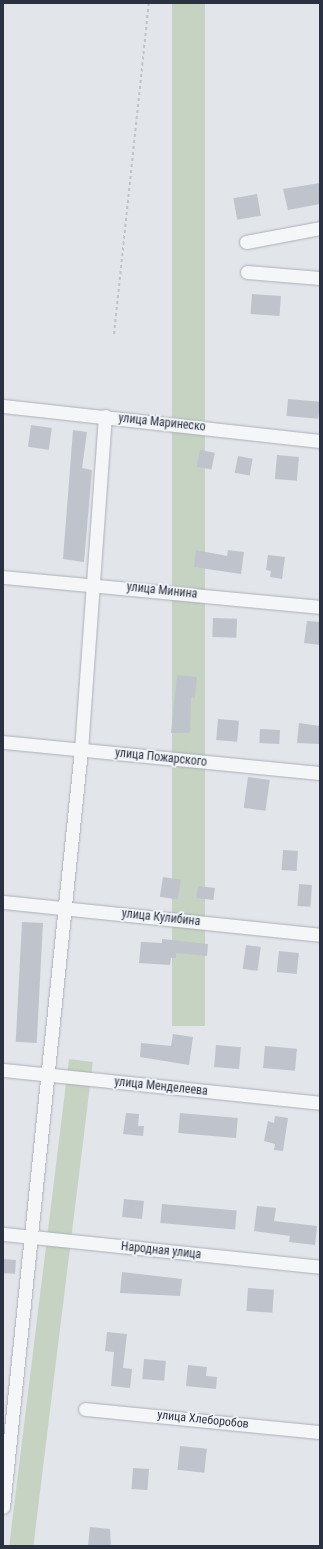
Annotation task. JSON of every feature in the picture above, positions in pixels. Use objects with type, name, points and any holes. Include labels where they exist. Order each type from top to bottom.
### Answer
[{"type":"street","points":[[246,242],[320,228]]},
{"type":"street","points":[[247,272],[320,278]]},
{"type":"street","name":"улица Маринеско","points":[[3,406],[105,416],[320,441]]},
{"type":"street","points":[[3,1507],[9,1402],[32,1238],[46,1075],[81,750],[95,585],[105,416]]},
{"type":"street","name":"улица Минина","points":[[3,577],[320,607]]},
{"type":"street","name":"улица Пожарского","points":[[3,742],[320,773]]},
{"type":"street","name":"улица Кулибина","points":[[3,902],[320,934]]},
{"type":"street","name":"улица Менделеева","points":[[3,1070],[320,1103]]},
{"type":"street","name":"Народная улица","points":[[3,1234],[320,1267]]},
{"type":"street","name":"улица Хлеборобов","points":[[85,1409],[320,1432]]},
{"type":"path","points":[[114,334],[149,3]]},
{"type":"green space","points":[[172,3],[205,3],[205,1026],[172,1026]]},
{"type":"green space","points":[[69,1059],[93,1062],[33,1546],[9,1545]]},
{"type":"building","points":[[320,183],[320,204],[288,210],[283,189]]},
{"type":"building","points":[[257,194],[261,216],[237,220],[233,198]]},
{"type":"building","points":[[252,294],[281,296],[280,316],[251,314]]},
{"type":"building","points":[[288,399],[320,402],[318,419],[287,416]]},
{"type":"building","points":[[31,425],[52,428],[49,450],[28,447]]},
{"type":"building","points":[[73,430],[87,432],[82,468],[92,470],[84,562],[63,559]]},
{"type":"building","points":[[200,450],[215,453],[211,470],[197,467]]},
{"type":"building","points":[[277,455],[299,457],[297,481],[275,479]]},
{"type":"building","points":[[238,456],[253,459],[249,476],[235,473]]},
{"type":"building","points":[[196,550],[227,556],[228,550],[244,552],[241,574],[194,567]]},
{"type":"building","points":[[268,555],[285,557],[282,579],[270,577],[271,571],[266,570]]},
{"type":"building","points":[[213,618],[237,619],[236,638],[212,637]]},
{"type":"building","points":[[307,621],[320,622],[320,645],[304,643]]},
{"type":"building","points":[[177,675],[197,677],[195,698],[191,697],[190,733],[171,733]]},
{"type":"building","points":[[218,719],[239,721],[237,742],[216,740]]},
{"type":"building","points":[[299,723],[320,726],[320,744],[297,743]]},
{"type":"building","points":[[260,729],[280,730],[279,744],[259,743]]},
{"type":"building","points":[[248,777],[270,780],[265,811],[244,808]]},
{"type":"building","points":[[283,850],[298,851],[297,871],[282,870]]},
{"type":"building","points":[[163,877],[181,880],[178,900],[160,897]]},
{"type":"building","points":[[299,884],[312,885],[310,907],[297,906]]},
{"type":"building","points":[[198,886],[215,888],[213,900],[197,898]]},
{"type":"building","points":[[22,922],[43,923],[37,1043],[16,1042]]},
{"type":"building","points":[[162,939],[208,944],[207,956],[176,953],[176,958],[171,958],[170,965],[139,963],[141,942],[162,943]]},
{"type":"building","points":[[246,945],[261,947],[258,971],[243,969]]},
{"type":"building","points":[[279,951],[299,953],[297,974],[277,972]]},
{"type":"building","points":[[173,1034],[193,1037],[189,1065],[140,1057],[141,1043],[171,1046]]},
{"type":"building","points":[[216,1045],[241,1047],[239,1069],[214,1067]]},
{"type":"building","points":[[265,1046],[297,1049],[295,1071],[263,1068]]},
{"type":"building","points":[[126,1113],[139,1114],[138,1126],[144,1126],[143,1136],[123,1134]]},
{"type":"building","points":[[180,1113],[238,1118],[236,1138],[178,1133]]},
{"type":"building","points":[[275,1116],[288,1118],[283,1151],[274,1150],[275,1144],[264,1141],[268,1121],[274,1123]]},
{"type":"building","points":[[124,1199],[144,1201],[142,1219],[122,1217]]},
{"type":"building","points":[[162,1204],[237,1211],[235,1229],[160,1223]]},
{"type":"building","points":[[257,1206],[276,1208],[274,1221],[317,1226],[315,1245],[289,1242],[290,1236],[254,1231]]},
{"type":"building","points":[[3,1259],[16,1260],[15,1274],[3,1273]]},
{"type":"building","points":[[122,1272],[182,1279],[180,1296],[120,1293]]},
{"type":"building","points":[[248,1288],[274,1290],[272,1313],[246,1311]]},
{"type":"building","points":[[107,1332],[127,1334],[123,1368],[132,1369],[130,1388],[111,1386],[114,1352],[105,1351]]},
{"type":"building","points":[[144,1359],[166,1361],[164,1381],[142,1379]]},
{"type":"building","points":[[188,1365],[207,1367],[206,1376],[217,1377],[216,1389],[186,1386]]},
{"type":"building","points":[[180,1446],[207,1449],[204,1473],[177,1470]]},
{"type":"building","points":[[133,1468],[149,1469],[147,1490],[132,1489]]},
{"type":"building","points":[[90,1527],[110,1529],[111,1546],[88,1546]]}]
